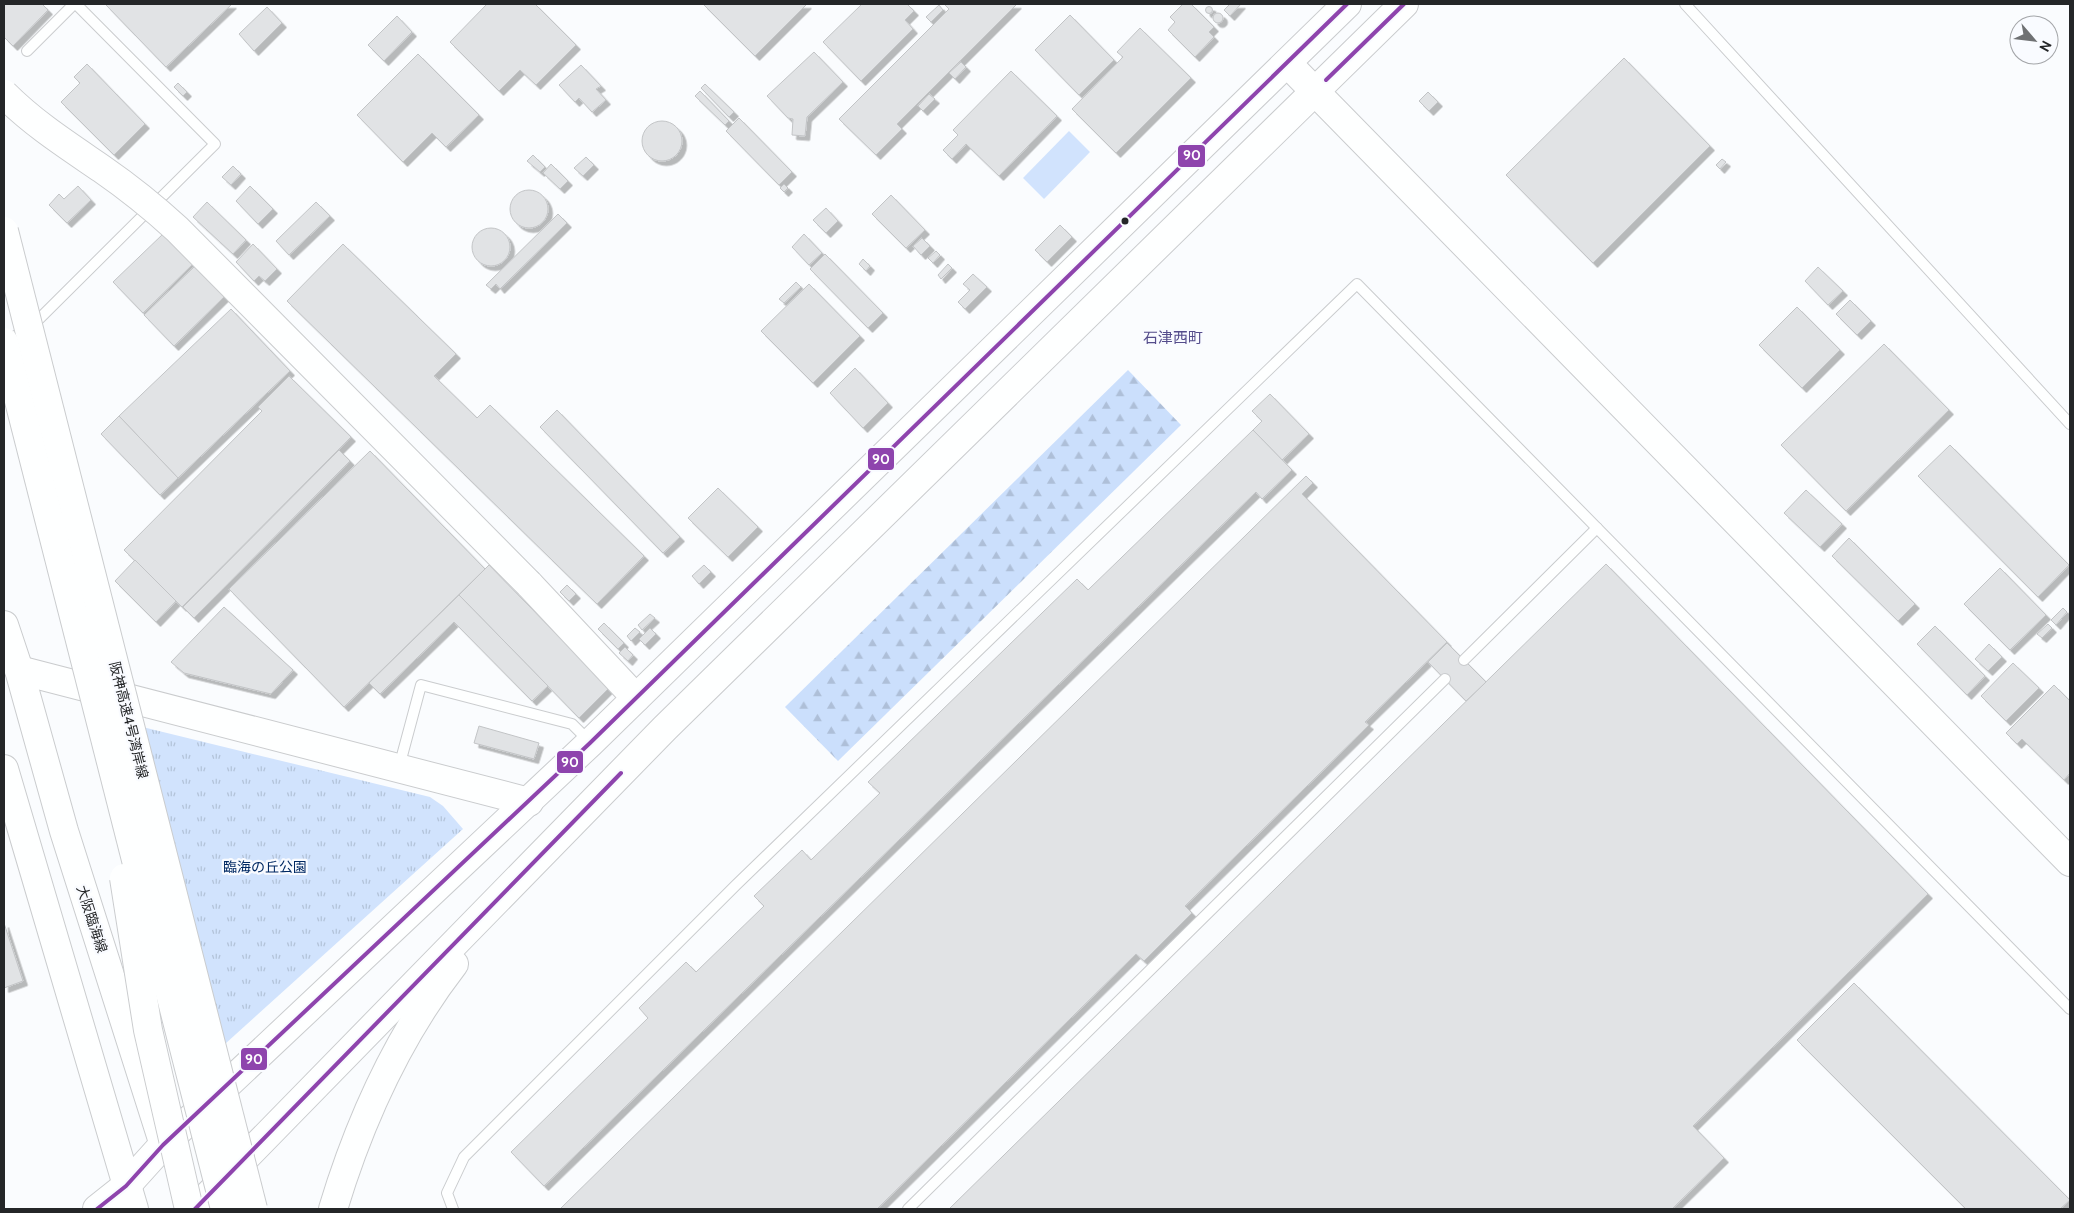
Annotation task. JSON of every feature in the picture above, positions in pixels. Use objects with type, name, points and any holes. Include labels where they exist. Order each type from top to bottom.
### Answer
[{"type":"main road","points":[[97,1209],[130,1197],[163,1145],[529,802],[1347,4]]},
{"type":"main road","points":[[194,1209],[665,728],[1404,4]]},
{"type":"main road","points":[[1287,63],[2070,862]]},
{"type":"main road","points":[[4,94],[46,132],[126,186],[177,229],[528,584],[665,728]]},
{"type":"main road","name":"阪神高速4号湾岸線","points":[[4,231],[253,1209]]},
{"type":"main road","name":"阪神高速4号湾岸線","points":[[4,343],[225,1209]]},
{"type":"main road","points":[[31,450],[39,496],[102,753],[148,1030],[189,1209]]},
{"type":"main road","name":"大阪臨海線","points":[[4,625],[64,831],[163,1145],[194,1209]]},
{"type":"main road","points":[[18,670],[529,802]]},
{"type":"main road","points":[[4,769],[130,1197]]},
{"type":"main road","points":[[333,1209],[357,1139],[388,1073],[417,1019],[439,984],[542,853]]},
{"type":"lane","points":[[4,343],[34,323],[216,144],[75,4],[27,51]]},
{"type":"lane","points":[[1685,4],[2070,424]]},
{"type":"lane","points":[[453,1209],[448,1193],[464,1157],[736,885],[1357,284],[2070,1009]]},
{"type":"lane","points":[[1464,660],[1597,528]]},
{"type":"lane","points":[[908,1209],[1445,679]]},
{"type":"lane","points":[[398,768],[421,685],[572,724],[590,743]]},
{"type":"green space","points":[[1069,131],[1090,152],[1044,199],[1023,178]]},
{"type":"green space","points":[[1128,370],[1181,425],[838,761],[785,707]]},
{"type":"green space","name":"臨海の丘公園","points":[[122,722],[430,797],[443,806],[463,829],[225,1044]]},
{"type":"building","points":[[4,4],[42,4],[48,10],[13,46],[4,37]]},
{"type":"building","points":[[232,4],[166,67],[106,5]]},
{"type":"building","points":[[487,4],[535,4],[576,45],[536,85],[520,70],[499,91],[450,42]]},
{"type":"building","points":[[703,4],[807,4],[755,56]]},
{"type":"building","points":[[862,4],[907,4],[914,11],[905,20],[913,29],[861,81],[823,42]]},
{"type":"building","points":[[944,4],[1017,4],[897,124],[902,129],[876,155],[839,119],[949,9]]},
{"type":"building","points":[[1183,4],[1191,4],[1214,27],[1209,32],[1214,37],[1195,57],[1168,30],[1175,22],[1170,17]]},
{"type":"building","points":[[1230,4],[1241,4],[1230,16],[1224,10]]},
{"type":"building","points":[[939,5],[943,10],[931,22],[926,17]]},
{"type":"building","points":[[1209,6],[1213,10],[1209,14],[1205,10]]},
{"type":"building","points":[[267,7],[282,23],[254,51],[239,34]]},
{"type":"building","points":[[1218,13],[1223,18],[1218,23],[1213,18]]},
{"type":"building","points":[[1070,15],[1114,60],[1079,95],[1035,50]]},
{"type":"building","points":[[397,16],[412,32],[384,61],[368,45]]},
{"type":"building","points":[[1140,28],[1191,78],[1116,153],[1072,109],[1123,57],[1117,52]]},
{"type":"building","points":[[814,52],[843,82],[807,117],[805,136],[792,135],[793,119],[788,118],[767,96]]},
{"type":"building","points":[[418,54],[479,115],[446,147],[432,133],[403,162],[357,115]]},
{"type":"building","points":[[1624,58],[1710,146],[1593,263],[1506,175]]},
{"type":"building","points":[[961,62],[966,67],[955,79],[949,73]]},
{"type":"building","points":[[87,64],[145,124],[114,155],[61,102],[80,83],[74,77]]},
{"type":"building","points":[[581,65],[601,86],[596,89],[606,100],[592,112],[579,98],[575,102],[559,85]]},
{"type":"building","points":[[1011,71],[1057,116],[999,176],[966,144],[952,159],[943,150],[958,135],[953,130]]},
{"type":"building","points":[[178,83],[187,92],[183,96],[174,87]]},
{"type":"building","points":[[705,84],[734,112],[729,117],[701,88]]},
{"type":"building","points":[[700,91],[729,121],[725,125],[695,96]]},
{"type":"building","points":[[1428,92],[1438,102],[1429,111],[1419,101]]},
{"type":"building","points":[[929,94],[935,99],[923,111],[918,106]]},
{"type":"building","points":[[739,118],[792,172],[779,185],[726,131]]},
{"type":"building","points":[[662,121],[676,127],[682,141],[676,155],[662,161],[648,155],[642,141],[648,127]]},
{"type":"building","points":[[533,155],[545,167],[540,172],[527,161]]},
{"type":"building","points":[[586,157],[594,165],[583,176],[574,168]]},
{"type":"building","points":[[1722,159],[1726,162],[1720,169],[1716,165]]},
{"type":"building","points":[[551,164],[568,181],[560,189],[543,173]]},
{"type":"building","points":[[233,166],[241,174],[231,185],[222,177]]},
{"type":"building","points":[[784,184],[788,188],[784,192],[780,188]]},
{"type":"building","points":[[78,186],[91,200],[67,223],[49,205],[59,194],[64,199]]},
{"type":"building","points":[[250,186],[273,209],[258,224],[236,201]]},
{"type":"building","points":[[529,190],[542,196],[548,209],[542,222],[529,228],[516,222],[510,209],[516,196]]},
{"type":"building","points":[[891,195],[925,230],[906,248],[872,214]]},
{"type":"building","points":[[207,202],[246,240],[233,254],[193,217]]},
{"type":"building","points":[[316,202],[330,216],[289,255],[276,241]]},
{"type":"building","points":[[826,208],[838,221],[826,233],[813,220]]},
{"type":"building","points":[[558,214],[567,223],[500,289],[496,284],[491,289],[486,285]]},
{"type":"building","points":[[1060,225],[1072,237],[1047,262],[1035,250]]},
{"type":"building","points":[[491,228],[505,233],[510,247],[505,261],[491,266],[477,261],[472,247],[477,233]]},
{"type":"building","points":[[164,233],[194,263],[143,313],[113,282]]},
{"type":"building","points":[[804,234],[822,253],[809,265],[792,247]]},
{"type":"building","points":[[922,238],[930,246],[921,255],[913,246]]},
{"type":"building","points":[[253,244],[277,269],[265,281],[259,276],[254,281],[236,262]]},
{"type":"building","points":[[343,244],[456,354],[434,376],[477,418],[490,405],[644,556],[597,604],[287,301]]},
{"type":"building","points":[[936,251],[940,255],[933,263],[928,258]]},
{"type":"building","points":[[825,254],[883,313],[868,328],[810,269]]},
{"type":"building","points":[[863,259],[870,266],[866,271],[859,264]]},
{"type":"building","points":[[948,264],[952,268],[941,279],[938,275]]},
{"type":"building","points":[[195,266],[225,296],[174,346],[144,315]]},
{"type":"building","points":[[1818,267],[1843,291],[1828,305],[1805,281]]},
{"type":"building","points":[[973,274],[987,287],[965,309],[958,302],[970,290],[963,284]]},
{"type":"building","points":[[796,282],[801,287],[784,303],[779,299]]},
{"type":"building","points":[[809,284],[860,336],[813,383],[761,331]]},
{"type":"building","points":[[1850,300],[1871,321],[1857,335],[1836,314]]},
{"type":"building","points":[[1797,307],[1840,350],[1802,388],[1759,345]]},
{"type":"building","points":[[231,309],[290,371],[178,478],[119,416]]},
{"type":"building","points":[[1884,344],[1949,410],[1846,511],[1781,445]]},
{"type":"building","points":[[855,368],[888,403],[863,428],[830,393]]},
{"type":"building","points":[[289,376],[351,437],[182,607],[124,550],[262,411],[258,407]]},
{"type":"building","points":[[1270,394],[1309,434],[1282,460],[1253,430],[1262,421],[1252,411]]},
{"type":"building","points":[[557,410],[680,537],[663,553],[540,427]]},
{"type":"building","points":[[119,416],[178,478],[160,495],[101,434]]},
{"type":"building","points":[[1253,430],[1292,470],[1262,499],[1256,492],[544,1186],[511,1152],[648,1018],[639,1008],[686,962],[696,972],[764,906],[754,896],[802,850],[811,860],[880,793],[868,782],[1077,579],[1088,590]]},
{"type":"building","points":[[1950,445],[2069,565],[2038,597],[1918,476]]},
{"type":"building","points":[[339,450],[350,461],[194,618],[183,607]]},
{"type":"building","points":[[370,451],[485,569],[344,707],[229,589]]},
{"type":"building","points":[[1306,476],[1313,483],[1302,494],[1447,642],[1365,722],[1369,725],[1185,906],[1192,913],[1144,961],[1136,954],[877,1209],[560,1209]]},
{"type":"building","points":[[718,488],[758,527],[728,557],[688,518]]},
{"type":"building","points":[[1806,490],[1842,524],[1820,547],[1784,513]]},
{"type":"building","points":[[1849,538],[1915,604],[1898,621],[1832,556]]},
{"type":"building","points":[[135,560],[176,601],[156,622],[115,581]]},
{"type":"building","points":[[1606,564],[1928,894],[1693,1126],[1724,1158],[1672,1209],[949,1209]]},
{"type":"building","points":[[489,565],[609,688],[579,718],[459,595]]},
{"type":"building","points":[[704,565],[711,572],[699,584],[692,576]]},
{"type":"building","points":[[2000,568],[2046,615],[2010,650],[1964,604]]},
{"type":"building","points":[[567,585],[576,594],[569,601],[560,592]]},
{"type":"building","points":[[459,595],[548,686],[532,701],[454,622],[380,694],[369,683]]},
{"type":"building","points":[[224,607],[293,670],[271,694],[184,673],[171,662]]},
{"type":"building","points":[[2063,608],[2067,612],[2056,625],[2051,620]]},
{"type":"building","points":[[650,614],[655,618],[642,630],[638,625]]},
{"type":"building","points":[[604,623],[624,643],[618,649],[598,629]]},
{"type":"building","points":[[2048,624],[2052,628],[2042,638],[2037,634]]},
{"type":"building","points":[[1935,626],[1985,676],[1967,695],[1917,644]]},
{"type":"building","points":[[635,628],[640,632],[631,641],[627,636]]},
{"type":"building","points":[[650,628],[656,634],[645,645],[639,639]]},
{"type":"building","points":[[1447,643],[1486,682],[1466,701],[1428,662]]},
{"type":"building","points":[[1989,644],[2002,657],[1988,671],[1975,659]]},
{"type":"building","points":[[625,647],[633,655],[628,661],[619,653]]},
{"type":"building","points":[[2013,663],[2039,688],[2006,721],[1981,696]]},
{"type":"building","points":[[2054,685],[2070,701],[2070,773],[2064,780],[2022,739],[2017,744],[2006,733]]},
{"type":"building","points":[[479,726],[539,743],[534,759],[474,743]]},
{"type":"building","points":[[4,923],[23,981],[4,988]]},
{"type":"building","points":[[1854,983],[2070,1200],[2060,1209],[1966,1209],[1797,1040]]},
{"type":"transit line","name":"90","points":[[97,1209],[126,1186],[163,1145],[590,743],[1347,4]]},
{"type":"transit line","name":"90","points":[[1326,80],[1404,4]]},
{"type":"transit line","name":"90","points":[[195,1209],[621,773]]},
{"type":"district","name":"石津西町","points":[[1173,338]]}]
